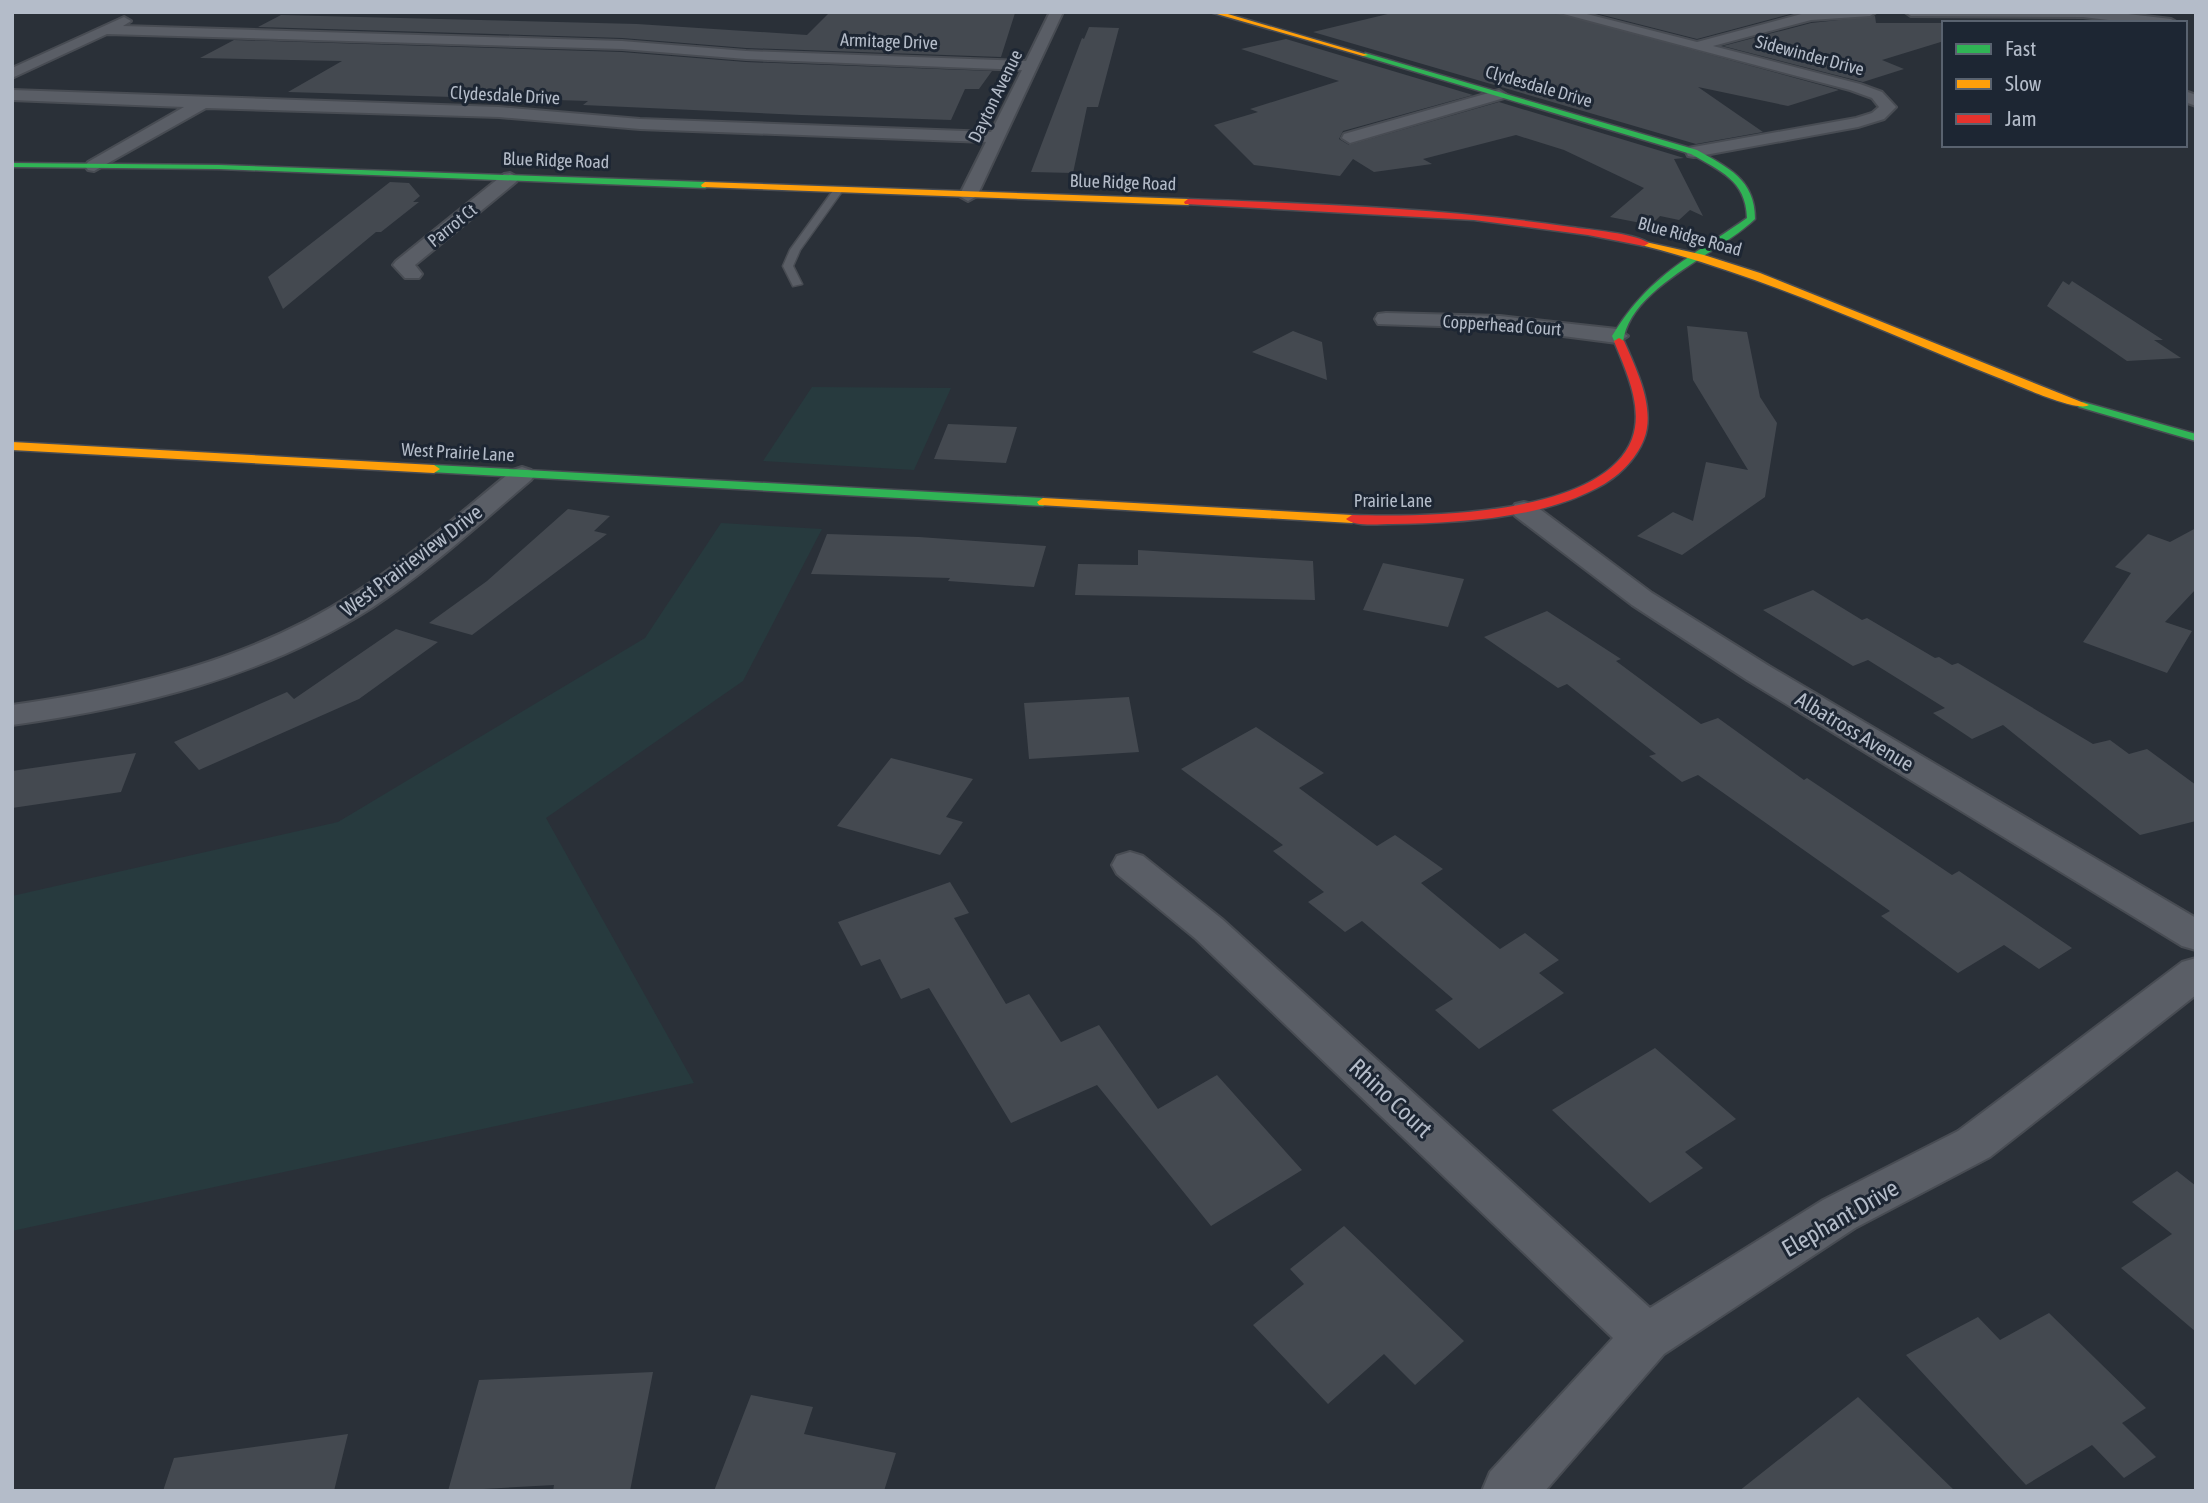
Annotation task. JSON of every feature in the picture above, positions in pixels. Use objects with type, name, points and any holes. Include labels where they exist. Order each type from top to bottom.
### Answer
[{"type":"street","name":"Dayton Avenue","points":[[968,195],[1056,12]]},
{"type":"street","name":"Clydesdale Drive","points":[[1213,12],[1694,152],[1739,179],[1753,201],[1751,219],[1728,238],[1692,257]]},
{"type":"street","name":"Sidewinder Drive","points":[[1562,12],[1855,87],[1877,95],[1888,107],[1878,116],[1858,122],[1694,152]]},
{"type":"street","points":[[1700,46],[1810,16],[1870,12]]},
{"type":"street","points":[[1911,12],[2115,16],[2156,21]]},
{"type":"street","points":[[12,74],[133,17]]},
{"type":"street","points":[[104,30],[622,45],[746,55]]},
{"type":"street","name":"Armitage Drive","points":[[746,55],[1031,66]]},
{"type":"street","name":"Clydesdale Drive","points":[[12,95],[499,113],[640,124],[996,137]]},
{"type":"street","points":[[1350,138],[1499,95]]},
{"type":"street","points":[[94,166],[203,103]]},
{"type":"street","name":"Blue Ridge Road","points":[[12,165],[219,167],[1416,211],[1522,221],[1617,237],[1749,271],[1817,297],[2003,377],[2113,415],[2196,438]]},
{"type":"street","name":"Parrot Ct","points":[[412,274],[403,265],[510,178]]},
{"type":"street","points":[[1617,336],[1625,317],[1647,287],[1692,257]]},
{"type":"street","name":"Copperhead Court","points":[[1386,319],[1500,322],[1617,336]]},
{"type":"street","name":"Prairie Lane","points":[[901,494],[1384,521],[1471,518],[1524,510],[1583,490],[1624,465],[1639,439],[1641,399],[1617,336]]},
{"type":"street","name":"West Prairie Lane","points":[[12,446],[901,494]]},
{"type":"street","name":"West Prairieview Drive","points":[[12,715],[75,707],[162,687],[257,656],[340,615],[385,585],[522,475]]},
{"type":"street","name":"Albatross Avenue","points":[[1524,510],[1642,599],[1746,666],[2196,936]]},
{"type":"street","name":"Rhino Court","points":[[1130,865],[1209,929],[1647,1337]]},
{"type":"street","name":"Elephant Drive","points":[[1509,1491],[1647,1337],[1839,1214],[1974,1144],[2196,973]]},
{"type":"lane","points":[[797,284],[788,266],[795,250],[838,190]]},
{"type":"green space","points":[[812,387],[951,388],[914,470],[763,461]]},
{"type":"green space","points":[[721,523],[822,529],[743,681],[546,818],[694,1083],[12,1231],[12,896],[338,822],[645,638]]},
{"type":"building","points":[[830,12],[1015,13],[1001,57],[746,48],[622,38],[258,27],[281,15],[637,24],[807,35]]},
{"type":"building","points":[[1396,12],[1554,12],[1839,90],[1788,106],[1698,87],[1763,132],[1696,144],[1313,32]]},
{"type":"building","points":[[1591,12],[1798,12],[1697,39]]},
{"type":"building","points":[[1875,16],[1876,23],[1942,23],[1942,42],[1882,60],[1904,69],[1863,82],[1723,46],[1811,23]]},
{"type":"building","points":[[1089,27],[1119,28],[1098,107],[1087,107],[1073,173],[1031,172],[1082,38],[1084,39]]},
{"type":"building","points":[[1286,39],[1473,95],[1343,131],[1339,139],[1349,145],[1499,102],[1684,158],[1674,159],[1703,216],[1690,210],[1679,220],[1660,216],[1651,225],[1610,217],[1644,188],[1564,150],[1516,135],[1423,159],[1432,164],[1374,172],[1353,159],[1340,176],[1254,165],[1214,125],[1258,112],[1250,109],[1339,81],[1241,49]]},
{"type":"building","points":[[234,40],[622,52],[746,62],[992,71],[979,89],[965,89],[951,120],[801,115],[583,105],[588,101],[288,92],[342,61],[200,58]]},
{"type":"building","points":[[390,182],[409,183],[420,196],[413,202],[419,202],[381,232],[376,232],[283,309],[268,277]]},
{"type":"building","points":[[2063,281],[2069,285],[2072,281],[2163,340],[2154,340],[2181,358],[2127,361],[2047,306]]},
{"type":"building","points":[[1687,326],[1747,332],[1760,397],[1777,423],[1765,497],[1682,555],[1637,536],[1673,512],[1693,521],[1706,462],[1748,470],[1693,380]]},
{"type":"building","points":[[1293,331],[1322,342],[1327,380],[1252,352]]},
{"type":"building","points":[[948,424],[1017,427],[1006,463],[934,459]]},
{"type":"building","points":[[568,509],[610,516],[594,531],[607,534],[472,635],[429,623],[487,581]]},
{"type":"building","points":[[2196,528],[2196,589],[2165,622],[2192,631],[2167,673],[2083,642],[2131,573],[2115,567],[2148,534],[2170,542]]},
{"type":"building","points":[[827,534],[1046,546],[1034,587],[948,581],[950,578],[811,574]]},
{"type":"building","points":[[1138,550],[1313,561],[1315,600],[1075,595],[1078,564],[1138,565]]},
{"type":"building","points":[[1383,563],[1464,579],[1448,627],[1363,610]]},
{"type":"building","points":[[1813,590],[1862,620],[1867,618],[1935,658],[1939,657],[1952,665],[1958,663],[2093,744],[2110,740],[2129,754],[2147,749],[2196,785],[2196,821],[2140,835],[2003,725],[1972,739],[1933,713],[1945,708],[1868,660],[1853,666],[1763,610]]},
{"type":"building","points":[[1547,611],[1621,659],[1616,661],[1701,724],[1718,718],[1804,780],[1807,778],[1952,875],[1959,871],[2072,948],[2039,969],[2004,945],[1958,973],[1881,916],[1890,911],[1698,775],[1682,782],[1649,756],[1656,754],[1567,684],[1558,688],[1484,637]]},
{"type":"building","points":[[396,629],[438,642],[359,699],[199,770],[174,742],[287,692],[294,699]]},
{"type":"building","points":[[1129,697],[1139,752],[1029,759],[1024,703]]},
{"type":"building","points":[[1256,727],[1324,773],[1299,788],[1377,846],[1395,835],[1443,869],[1421,883],[1500,949],[1525,933],[1559,960],[1539,973],[1564,993],[1479,1049],[1435,1010],[1453,999],[1362,921],[1345,932],[1308,902],[1324,892],[1273,851],[1283,845],[1181,769]]},
{"type":"building","points":[[136,753],[121,792],[12,808],[12,771]]},
{"type":"building","points":[[891,758],[973,779],[946,817],[963,822],[940,855],[837,826]]},
{"type":"building","points":[[950,882],[969,913],[954,918],[1006,1004],[1029,994],[1061,1042],[1099,1025],[1158,1109],[1217,1075],[1302,1170],[1211,1226],[1097,1085],[1011,1123],[929,988],[901,999],[880,959],[861,966],[838,922]]},
{"type":"building","points":[[1655,1048],[1736,1119],[1685,1152],[1703,1168],[1650,1203],[1552,1110]]},
{"type":"building","points":[[2177,1171],[2196,1186],[2196,1332],[2121,1268],[2172,1234],[2132,1202]]},
{"type":"building","points":[[1344,1226],[1464,1341],[1415,1385],[1384,1354],[1328,1404],[1253,1325],[1304,1284],[1290,1269]]},
{"type":"building","points":[[2049,1313],[2146,1408],[2122,1423],[2156,1457],[2124,1478],[2092,1445],[2026,1485],[1906,1355],[1978,1317],[2000,1340]]},
{"type":"building","points":[[653,1372],[630,1491],[553,1491],[554,1485],[448,1491],[479,1380]]},
{"type":"building","points":[[751,1395],[813,1407],[804,1434],[896,1453],[884,1491],[714,1491]]},
{"type":"building","points":[[1858,1397],[1955,1491],[1739,1491]]},
{"type":"building","points":[[348,1434],[334,1491],[163,1491],[174,1458]]},
{"type":"traffic: fast","points":[[1365,55],[1694,152],[1726,171],[1742,185],[1751,206],[1751,219],[1660,282],[1630,314],[1617,336],[1619,341]]},
{"type":"traffic: fast","points":[[12,165],[219,167],[705,185]]},
{"type":"traffic: fast","points":[[2083,405],[2196,438]]},
{"type":"traffic: fast","points":[[434,469],[1043,502]]},
{"type":"traffic: slow","points":[[1213,12],[1365,55]]},
{"type":"traffic: slow","points":[[705,185],[1188,202]]},
{"type":"traffic: slow","points":[[1644,243],[1757,275],[2028,386],[2083,405]]},
{"type":"traffic: slow","points":[[12,446],[434,469]]},
{"type":"traffic: slow","points":[[1043,502],[1352,519]]},
{"type":"traffic: jam","points":[[1188,202],[1474,217],[1588,232],[1644,243]]},
{"type":"traffic: jam","points":[[1352,519],[1422,519],[1511,510],[1555,500],[1593,485],[1622,465],[1638,439],[1641,426],[1637,389],[1619,341]]}]
